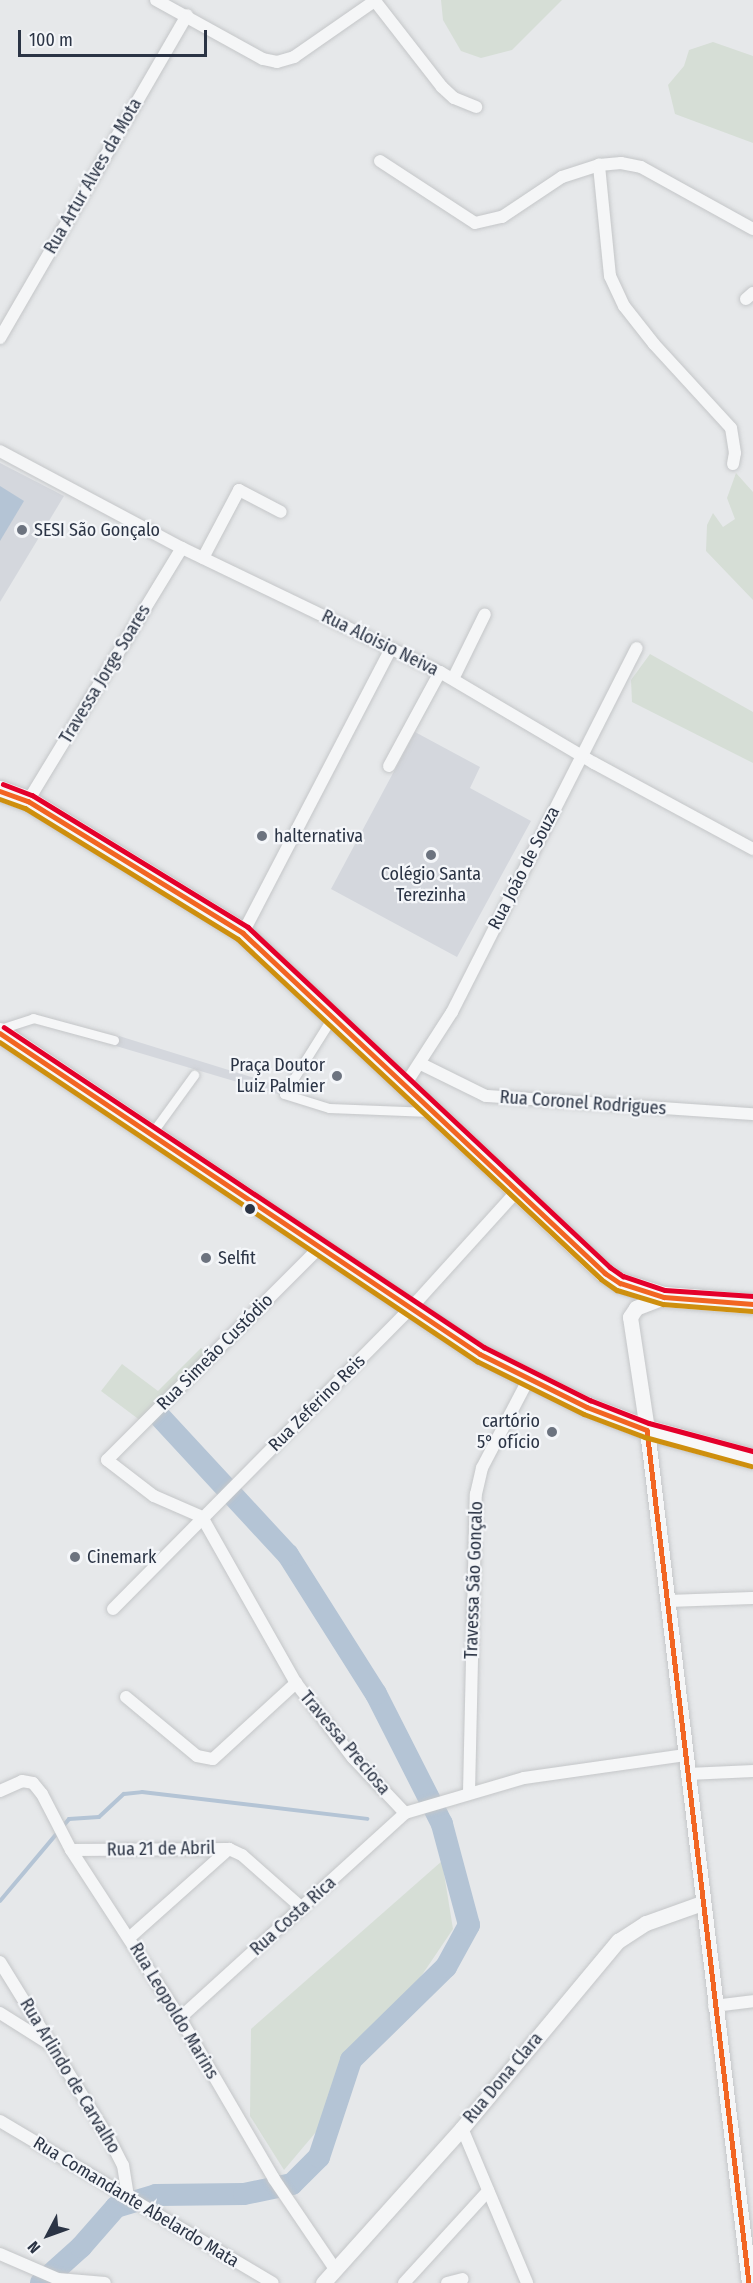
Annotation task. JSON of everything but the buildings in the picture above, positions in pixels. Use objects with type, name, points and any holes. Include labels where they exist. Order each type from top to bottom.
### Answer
[{"type":"main road","points":[[0,791],[28,801],[243,933],[605,1273],[620,1283],[664,1297],[753,1304]]},
{"type":"main road","points":[[0,1031],[322,1245],[410,1309],[528,1380],[647,1430],[753,1459]]},
{"type":"street","points":[[156,0],[187,15],[263,59],[277,62],[294,57],[375,0],[442,87],[454,98],[476,107]]},
{"type":"street","name":"Rua Artur Alves da Mota","points":[[0,338],[187,15]]},
{"type":"street","points":[[380,161],[475,223],[502,217],[562,177],[599,165],[621,163],[641,167],[753,229]]},
{"type":"street","points":[[599,165],[610,276],[624,306],[648,337],[731,428],[733,464]]},
{"type":"street","name":"Rua Aloisio Neiva","points":[[0,451],[182,548],[440,672],[582,755],[753,849]]},
{"type":"street","points":[[203,558],[238,490],[281,512]]},
{"type":"street","name":"Travessa Jorge Soares","points":[[28,801],[182,548]]},
{"type":"street","points":[[453,679],[485,614]]},
{"type":"street","name":"Rua João de Souza","points":[[405,1085],[421,1064],[452,1012],[637,648]]},
{"type":"street","points":[[243,933],[391,649]]},
{"type":"street","points":[[389,766],[440,672]]},
{"type":"street","points":[[333,1016],[284,1094],[329,1108],[433,1112]]},
{"type":"street","points":[[0,1031],[33,1018],[114,1040]]},
{"type":"street","name":"Rua Coronel Rodrigues","points":[[421,1064],[486,1096],[753,1114]]},
{"type":"street","points":[[152,1133],[194,1075]]},
{"type":"street","name":"Rua Zeferino Reis","points":[[113,1609],[410,1309],[517,1191]]},
{"type":"street","name":"Rua Simeão Custódio","points":[[202,1517],[154,1496],[107,1460],[322,1245]]},
{"type":"street","points":[[664,1297],[636,1308],[630,1317],[647,1430],[714,2006],[749,2283]]},
{"type":"street","name":"Travessa São Gonçalo","points":[[469,1792],[476,1494],[482,1468],[528,1380]]},
{"type":"street","name":"Travessa Preciosa","points":[[202,1517],[296,1683],[353,1758],[409,1811]]},
{"type":"street","points":[[667,1601],[753,1598]]},
{"type":"street","points":[[126,1698],[197,1756],[213,1759],[296,1683]]},
{"type":"street","points":[[409,1811],[524,1778],[686,1755]]},
{"type":"street","points":[[688,1774],[753,1771]]},
{"type":"street","name":"Rua Leopoldo Marins","points":[[0,1791],[22,1781],[33,1783],[71,1850],[180,2018],[274,2179],[335,2269]]},
{"type":"street","name":"Rua Costa Rica","points":[[180,2018],[409,1811]]},
{"type":"street","points":[[129,1938],[229,1849]]},
{"type":"street","name":"Rua 21 de Abril","points":[[71,1850],[229,1849],[242,1855],[302,1908]]},
{"type":"street","name":"Rua Dona Clara","points":[[323,2283],[462,2128],[618,1941],[646,1923],[702,1904]]},
{"type":"street","name":"Rua Arlindo de Carvalho","points":[[0,1962],[57,2049],[123,2164],[133,2198]]},
{"type":"street","points":[[714,2006],[753,2001]]},
{"type":"street","points":[[0,2013],[57,2049]]},
{"type":"street","name":"Rua Comandante Abelardo Mata","points":[[0,2121],[273,2283]]},
{"type":"street","points":[[462,2128],[527,2283]]},
{"type":"street","points":[[404,2283],[488,2191]]},
{"type":"street","points":[[0,2254],[58,2279],[105,2283]]},
{"type":"street","points":[[447,2283],[463,2279]]},
{"type":"shaded area","points":[[441,0],[562,0],[512,50],[481,58],[461,51],[443,20]]},
{"type":"shaded area","points":[[713,42],[753,56],[753,143],[675,114],[668,85],[684,66],[689,50]]},
{"type":"shaded area","name":"SESI São Gonçalo","points":[[0,463],[64,496],[0,602]]},
{"type":"shaded area","points":[[736,473],[753,492],[753,600],[706,551],[707,525],[713,513],[723,527],[735,519],[727,498]]},
{"type":"shaded area","points":[[650,654],[753,712],[753,763],[632,702],[631,680]]},
{"type":"shaded area","name":"Colégio Santa Terezinha","points":[[415,732],[480,767],[470,788],[531,821],[457,957],[331,889]]},
{"type":"shaded area","points":[[119,1036],[283,1087],[281,1095],[116,1046]]},
{"type":"shaded area","points":[[201,1348],[207,1353],[141,1421],[101,1391],[122,1364],[158,1391]]},
{"type":"shaded area","points":[[442,1861],[453,1929],[316,2132],[284,2170],[250,2116],[251,2029]]},
{"type":"water","points":[[0,486],[24,501],[0,541]]},
{"type":"waterway","points":[[41,2283],[81,2247],[116,2207],[156,2195],[244,2194],[292,2184],[319,2157],[351,2060],[446,1967],[469,1925],[442,1824],[376,1694],[288,1555],[161,1418]]},
{"type":"waterway","points":[[0,1901],[69,1819],[99,1817],[124,1794],[142,1792],[367,1819]]},
{"type":"waterway","points":[[435,1829],[444,1830]]},
{"type":"transit line","points":[[3,784],[32,795],[248,927],[610,1267],[623,1276],[665,1290],[753,1296]]},
{"type":"transit line","points":[[0,791],[28,801],[243,933],[605,1273],[620,1283],[664,1297],[753,1304]]},
{"type":"transit line","points":[[0,799],[25,808],[238,939],[601,1279],[617,1290],[663,1304],[752,1311]]},
{"type":"transit line","points":[[4,1027],[484,1347],[590,1400],[649,1423],[753,1451]]},
{"type":"transit line","points":[[0,1033],[480,1354],[587,1407],[647,1430],[749,2283]]},
{"type":"transit line","points":[[0,1042],[477,1361],[584,1414],[645,1437],[751,1466]]},
{"type":"place","name":"SESI São Gonçalo","points":[[22,530]]},
{"type":"place","name":"halternativa","points":[[262,836]]},
{"type":"place","name":"Colégio Santa Terezinha","points":[[431,855]]},
{"type":"place","name":"Praça Doutor Luiz Palmier","points":[[337,1076]]},
{"type":"place","name":"Selfit","points":[[206,1258]]},
{"type":"place","name":"cartório 5° ofício","points":[[552,1432]]},
{"type":"place","name":"Cinemark","points":[[75,1557]]}]
